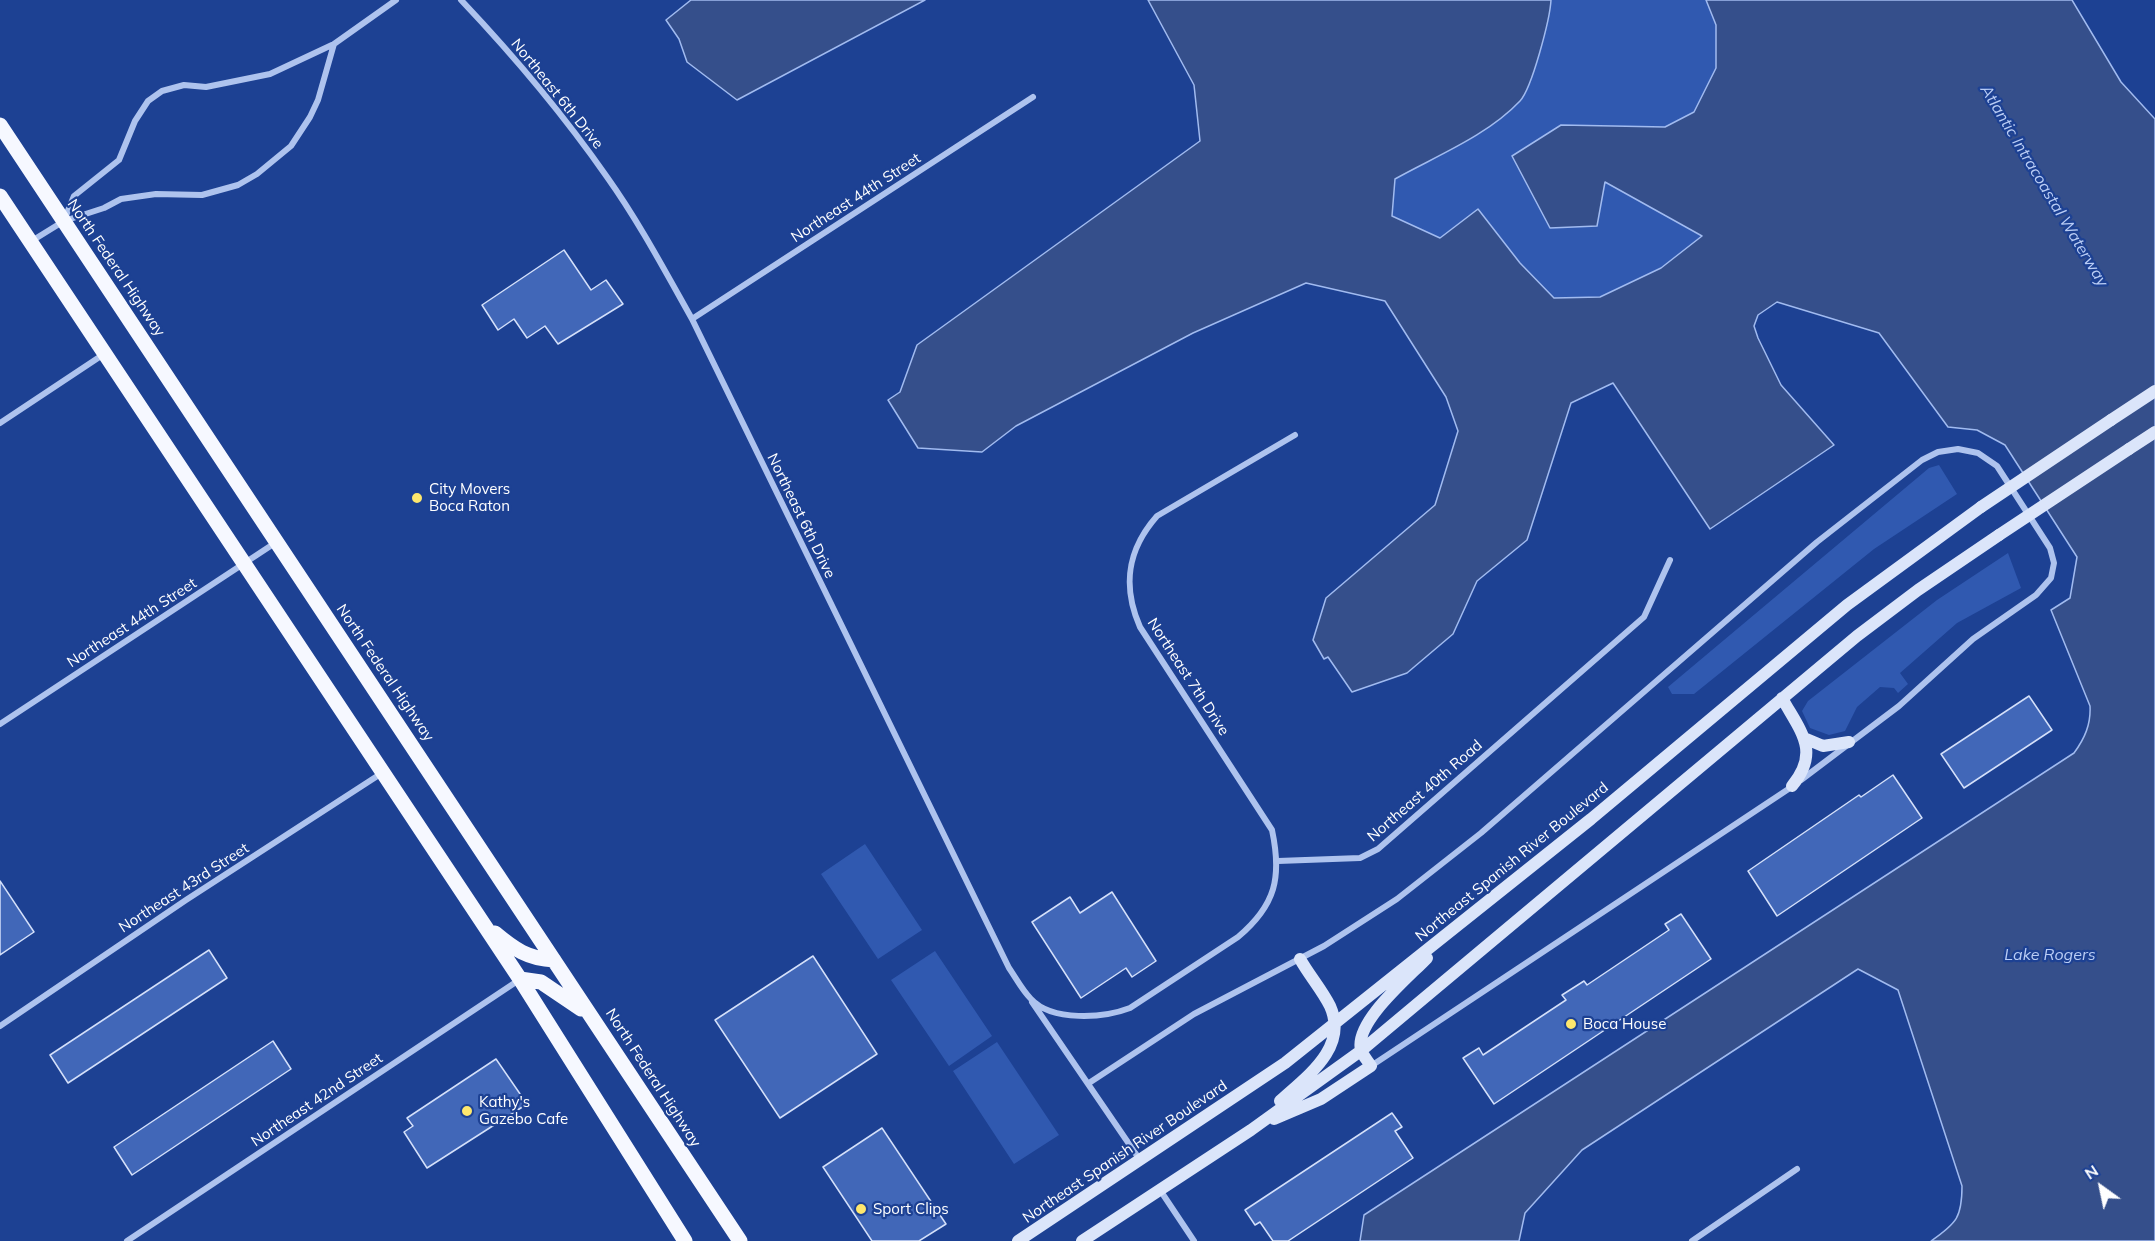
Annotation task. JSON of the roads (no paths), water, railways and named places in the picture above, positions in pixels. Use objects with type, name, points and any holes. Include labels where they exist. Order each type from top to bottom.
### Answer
[{"type":"main road","name":"North Federal Highway","points":[[0,125],[740,1241]]},
{"type":"main road","points":[[0,196],[520,979],[685,1241]]},
{"type":"main road","name":"Northeast Spanish River Boulevard","points":[[1018,1241],[1285,1063],[1600,811],[1846,605],[1981,507],[2155,391]]},
{"type":"main road","points":[[1082,1241],[1251,1130],[1362,1050],[1888,612],[2155,432]]},
{"type":"main road","points":[[1782,698],[1804,738],[1807,760],[1792,786]]},
{"type":"main road","points":[[1804,738],[1823,746],[1849,742]]},
{"type":"main road","points":[[1251,1130],[1321,1099],[1371,1066],[1362,1050],[1361,1038],[1371,1017],[1468,916]]},
{"type":"main road","points":[[481,921],[517,952],[532,958],[554,960]]},
{"type":"main road","points":[[1251,1130],[1326,1056],[1335,1035],[1335,1024],[1329,1005],[1300,959]]},
{"type":"main road","points":[[520,979],[541,982],[562,994],[592,1018]]},
{"type":"street","points":[[64,221],[74,196],[119,160],[135,121],[148,101],[162,92],[184,85],[206,87],[270,74],[334,44],[396,0]]},
{"type":"street","name":"Northeast 6th Drive","points":[[461,0],[514,56],[589,151],[650,243],[692,319],[1009,968],[1140,1160]]},
{"type":"street","points":[[30,242],[64,221],[138,196],[202,195],[219,192],[257,174],[291,147],[310,117],[318,100],[334,44]]},
{"type":"street","name":"Northeast 44th Street","points":[[692,319],[1033,97]]},
{"type":"street","points":[[0,423],[104,354]]},
{"type":"street","name":"Northeast 7th Drive","points":[[1278,861],[1272,830],[1263,813],[1140,627],[1132,609],[1128,589],[1129,569],[1134,549],[1144,531],[1157,516],[1296,435]]},
{"type":"street","points":[[1089,1083],[1194,1014],[1300,959],[1369,918],[1451,858],[1809,549],[1899,477],[1938,452],[1958,449],[1978,453],[2003,474],[2047,542],[2054,563],[2051,578],[2036,595],[1973,639],[1899,706],[1792,786],[1371,1066]]},
{"type":"street","name":"Northeast 44th Street","points":[[0,724],[277,542]]},
{"type":"street","name":"Northeast 40th Road","points":[[1278,861],[1360,858],[1378,849],[1644,616],[1670,560]]},
{"type":"street","name":"Northeast 43rd Street","points":[[0,1026],[186,900],[382,773]]},
{"type":"street","points":[[1032,1001],[1060,1014],[1111,1015],[1130,1008],[1254,924],[1266,908],[1274,890],[1278,861]]},
{"type":"street","name":"Northeast 42nd Street","points":[[127,1241],[520,979]]},
{"type":"street","points":[[1692,1241],[1797,1169]]},
{"type":"street","points":[[1160,1190],[1194,1241]]},
{"type":"water","points":[[691,0],[925,0],[737,100],[687,62],[679,39],[666,20]]},
{"type":"water","points":[[1148,0],[1551,0],[1540,53],[1525,94],[1520,101],[1477,135],[1395,179],[1392,216],[1440,238],[1478,209],[1520,263],[1554,298],[1600,297],[1661,268],[1702,236],[1605,182],[1597,226],[1550,228],[1512,156],[1561,125],[1665,127],[1694,112],[1716,68],[1716,25],[1706,0],[2072,0],[2121,82],[2155,119],[2155,1241],[1931,1241],[1947,1229],[1956,1218],[1961,1205],[1962,1186],[1898,990],[1858,969],[1582,1150],[1525,1213],[1519,1241],[1360,1241],[1364,1215],[2074,753],[2087,731],[2090,706],[2051,610],[2070,598],[2077,557],[2005,445],[1977,430],[1948,427],[1879,333],[1777,302],[1758,315],[1754,326],[1758,338],[1781,385],[1834,445],[1710,529],[1613,383],[1571,403],[1527,540],[1477,581],[1453,634],[1407,673],[1352,692],[1328,657],[1324,659],[1313,640],[1326,598],[1435,505],[1458,431],[1446,397],[1385,301],[1306,283],[1193,333],[1016,426],[982,452],[918,448],[888,400],[900,392],[917,345],[1200,141],[1194,85]]},
{"type":"place","name":"City Movers Boca Raton","points":[[417,498]]},
{"type":"place","name":"Boca House","points":[[1571,1024]]},
{"type":"place","name":"Kathy's Gazebo Cafe","points":[[467,1111]]},
{"type":"place","name":"Sport Clips","points":[[861,1209]]},
{"type":"water label","name":"Atlantic Intracoastal Waterway","points":[[2044,186]]},
{"type":"water label","name":"Lake Rogers","points":[[2050,955]]}]
